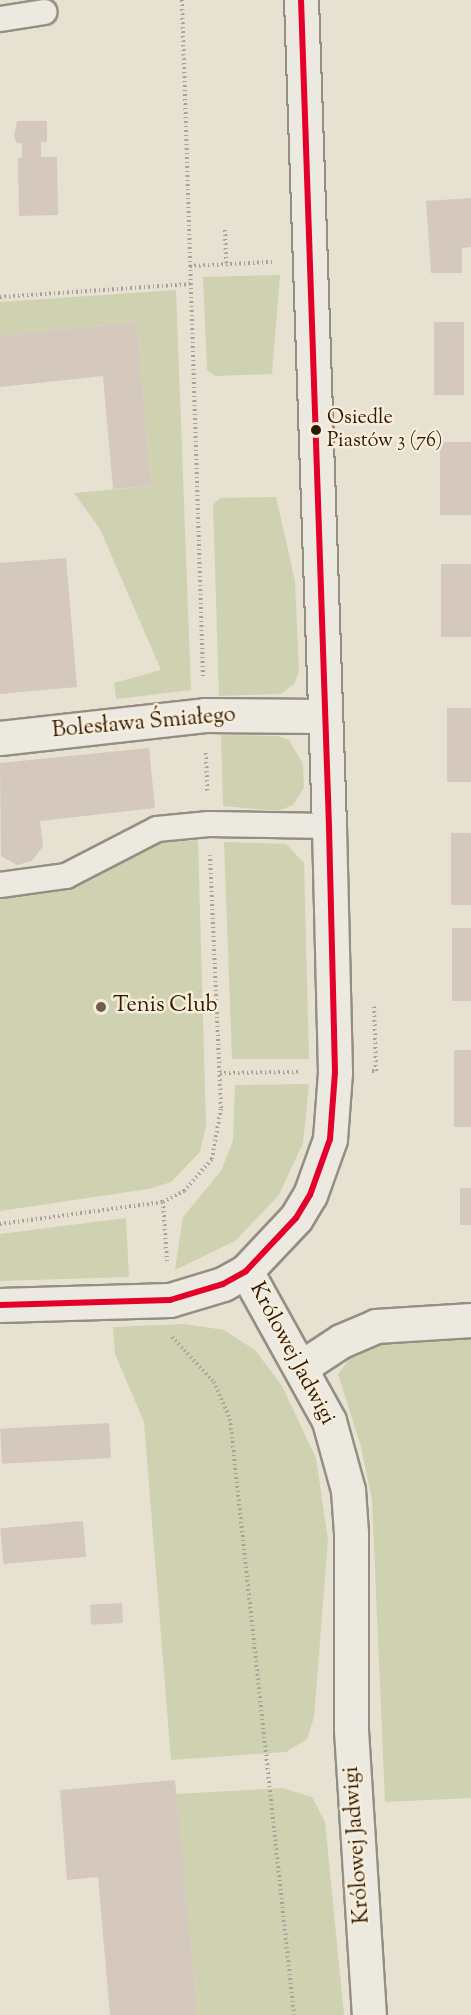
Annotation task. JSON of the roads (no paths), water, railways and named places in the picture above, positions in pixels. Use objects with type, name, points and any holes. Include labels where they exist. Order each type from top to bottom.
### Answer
[{"type":"street","name":"Królowej Jadwigi","points":[[301,0],[329,826],[335,1072],[330,1139],[310,1196],[296,1218],[246,1271],[303,1366],[329,1420],[348,1490],[351,1533],[351,1730],[369,2015]]},
{"type":"street","name":"Bolesława Śmiałego","points":[[0,738],[205,716],[324,716]]},
{"type":"street","points":[[0,1305],[170,1300],[198,1293],[246,1271]]},
{"type":"street","points":[[303,1366],[341,1341],[376,1326],[471,1320]]},
{"type":"lane","points":[[0,19],[44,12]]},
{"type":"lane","points":[[0,885],[66,876],[157,829],[209,824],[329,826]]},
{"type":"place","name":"Osiedle Piastów 3 (76)","points":[[316,430]]},
{"type":"place","name":"Tenis Club","points":[[101,1007]]}]
